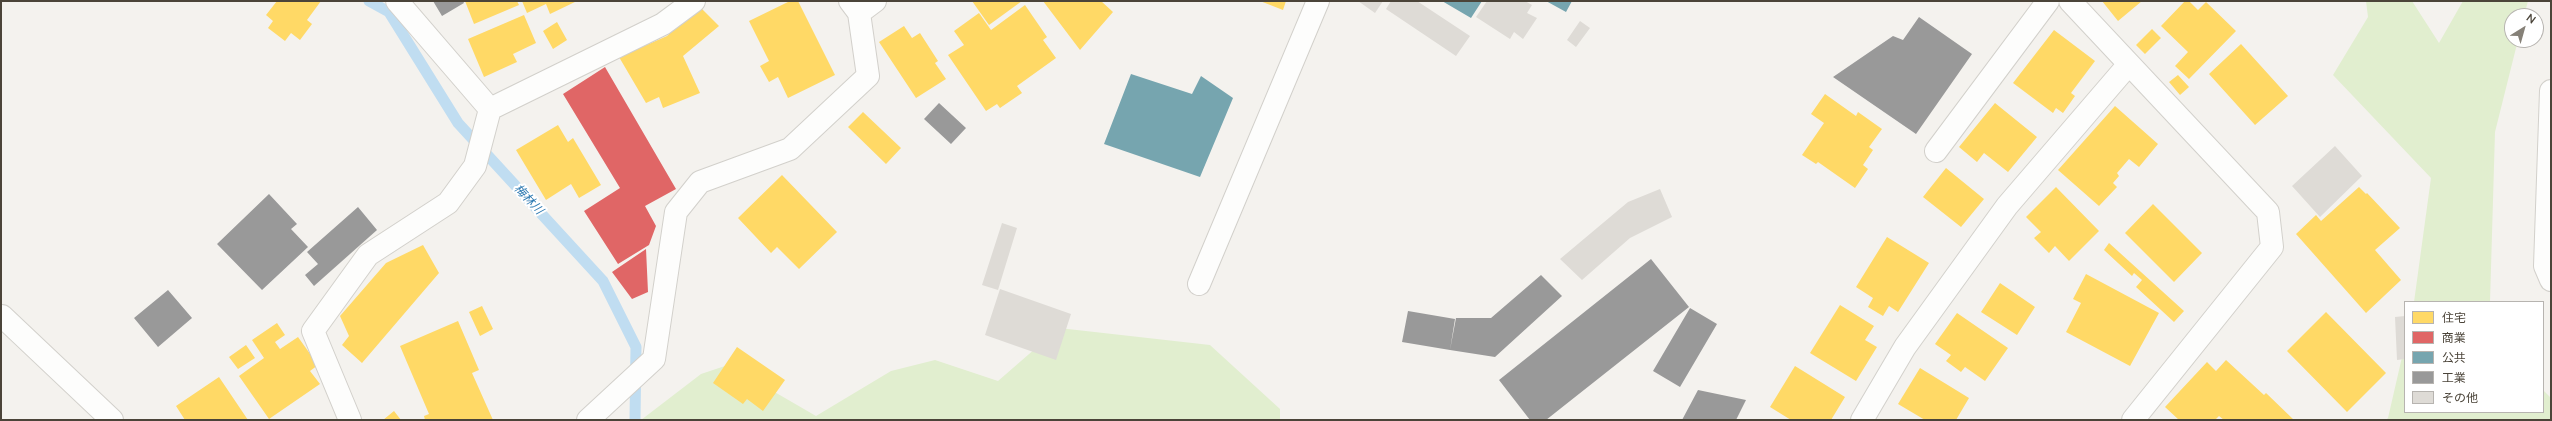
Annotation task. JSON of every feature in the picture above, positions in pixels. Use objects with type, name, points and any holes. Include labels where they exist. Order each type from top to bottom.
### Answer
[{"type":"street","points":[[397,1],[488,115]]},
{"type":"street","points":[[350,420],[313,331],[368,255],[448,203],[475,166],[488,115],[663,24],[694,1]]},
{"type":"street","points":[[1199,284],[1318,1]]},
{"type":"street","points":[[1936,151],[2048,1]]},
{"type":"street","points":[[2070,1],[2268,212],[2272,247],[2132,420]]},
{"type":"street","points":[[588,420],[654,359],[676,212],[700,182],[790,149],[868,76],[861,5]]},
{"type":"street","points":[[1862,420],[1905,347],[2007,206],[2129,64]]},
{"type":"street","points":[[2551,91],[2545,266],[2551,280]]},
{"type":"street","points":[[2,316],[112,420]]},
{"type":"green space","points":[[2366,1],[2412,1],[2439,43],[2463,1],[2528,1],[2526,8],[2504,8],[2504,48],[2516,48],[2495,132],[2490,301],[2414,301],[2431,178],[2333,75],[2368,17]]},
{"type":"green space","points":[[1059,328],[1210,345],[1280,409],[1280,420],[641,420],[701,374],[728,365],[816,416],[891,371],[935,360],[998,381]]},
{"type":"green space","points":[[2404,348],[2404,413],[2544,413],[2544,391],[2551,398],[2551,420],[2386,420],[2388,418]]},
{"type":"building: 住宅","points":[[277,1],[321,1],[307,20],[312,24],[300,40],[291,33],[285,41],[268,28],[273,21],[266,15]]},
{"type":"building: 住宅","points":[[465,1],[517,1],[519,5],[474,24]]},
{"type":"building: 住宅","points":[[522,1],[577,1],[550,14],[546,4],[527,13]]},
{"type":"building: 住宅","points":[[790,1],[798,1],[835,75],[788,98],[778,77],[769,82],[760,66],[769,61],[749,21]]},
{"type":"building: 住宅","points":[[972,1],[1022,1],[989,25]]},
{"type":"building: 住宅","points":[[1043,1],[1101,1],[1113,12],[1080,50]]},
{"type":"building: 住宅","points":[[1260,1],[1286,1],[1283,10]]},
{"type":"building: 住宅","points":[[2102,1],[2142,1],[2118,21]]},
{"type":"building: 住宅","points":[[2185,1],[2189,1],[2198,10],[2206,2],[2236,31],[2189,79],[2175,66],[2188,52],[2161,26]]},
{"type":"building: 住宅","points":[[1025,5],[1047,37],[1043,40],[1056,58],[1017,86],[1022,93],[1000,108],[997,104],[986,111],[948,55],[964,45],[954,31],[979,13],[991,30]]},
{"type":"building: 住宅","points":[[699,6],[719,26],[683,56],[700,93],[663,108],[659,97],[646,103],[619,57],[667,36]]},
{"type":"building: 住宅","points":[[524,15],[536,43],[513,54],[517,62],[484,77],[468,39]]},
{"type":"building: 住宅","points":[[557,22],[567,40],[553,49],[543,31]]},
{"type":"building: 住宅","points":[[904,26],[912,38],[920,33],[938,61],[935,63],[946,79],[916,98],[879,42]]},
{"type":"building: 住宅","points":[[2152,29],[2161,38],[2145,54],[2136,45]]},
{"type":"building: 住宅","points":[[2054,30],[2095,61],[2071,93],[2075,96],[2063,113],[2056,108],[2053,113],[2013,83]]},
{"type":"building: 住宅","points":[[2241,44],[2288,96],[2255,125],[2209,74]]},
{"type":"building: 住宅","points":[[2178,75],[2189,87],[2180,95],[2169,82]]},
{"type":"building: 住宅","points":[[1825,94],[1856,116],[1858,112],[1882,129],[1869,147],[1873,150],[1863,165],[1868,169],[1855,188],[1818,162],[1816,164],[1802,155],[1824,123],[1811,114]]},
{"type":"building: 住宅","points":[[1995,103],[2037,137],[2008,172],[1984,153],[1977,162],[1959,147]]},
{"type":"building: 住宅","points":[[2115,106],[2158,144],[2139,167],[2129,159],[2117,173],[2119,176],[2113,183],[2117,187],[2099,206],[2058,170]]},
{"type":"building: 住宅","points":[[863,112],[901,148],[886,164],[848,127]]},
{"type":"building: 住宅","points":[[558,125],[568,142],[573,138],[601,185],[579,198],[571,184],[546,200],[516,150]]},
{"type":"building: 住宅","points":[[1946,168],[1984,199],[1961,227],[1923,197]]},
{"type":"building: 住宅","points":[[782,175],[837,232],[799,269],[777,247],[771,253],[738,218]]},
{"type":"building: 住宅","points":[[2056,187],[2099,231],[2069,261],[2055,246],[2049,253],[2034,238],[2041,232],[2026,217]]},
{"type":"building: 住宅","points":[[2359,187],[2366,194],[2367,193],[2400,228],[2375,250],[2401,280],[2366,313],[2296,234],[2316,215],[2321,221]]},
{"type":"building: 住宅","points":[[2153,204],[2202,253],[2174,282],[2125,233]]},
{"type":"building: 住宅","points":[[1887,237],[1929,263],[1898,312],[1889,306],[1883,316],[1868,307],[1873,298],[1856,287]]},
{"type":"building: 住宅","points":[[2109,243],[2184,311],[2174,322],[2136,287],[2142,280],[2134,273],[2132,276],[2104,250]]},
{"type":"building: 住宅","points":[[423,245],[439,273],[362,363],[342,345],[349,336],[340,316],[386,263]]},
{"type":"building: 住宅","points":[[2086,274],[2159,313],[2130,366],[2066,332],[2081,303],[2073,299]]},
{"type":"building: 住宅","points":[[2000,283],[2035,307],[2017,335],[1981,312]]},
{"type":"building: 住宅","points":[[1840,305],[1874,326],[1865,340],[1877,347],[1856,381],[1810,353]]},
{"type":"building: 住宅","points":[[482,306],[493,329],[480,336],[469,312]]},
{"type":"building: 住宅","points":[[2326,312],[2386,373],[2347,412],[2287,351]]},
{"type":"building: 住宅","points":[[1957,313],[2008,348],[1985,381],[1965,367],[1961,372],[1946,361],[1951,355],[1935,344]]},
{"type":"building: 住宅","points":[[458,321],[479,370],[472,373],[493,420],[425,420],[424,416],[429,414],[400,346]]},
{"type":"building: 住宅","points":[[277,323],[285,335],[275,342],[280,349],[298,337],[318,365],[310,371],[320,384],[269,419],[239,376],[264,358],[252,340]]},
{"type":"building: 住宅","points":[[246,345],[255,358],[238,369],[229,357]]},
{"type":"building: 住宅","points":[[737,347],[785,380],[763,411],[747,399],[743,404],[713,383]]},
{"type":"building: 住宅","points":[[2226,360],[2264,395],[2266,393],[2294,420],[2224,420],[2219,416],[2215,420],[2179,420],[2165,407],[2207,362],[2216,371]]},
{"type":"building: 住宅","points":[[1795,366],[1845,397],[1831,420],[1791,420],[1770,407]]},
{"type":"building: 住宅","points":[[1920,368],[1969,398],[1956,420],[1925,420],[1898,404]]},
{"type":"building: 住宅","points":[[219,377],[248,420],[185,420],[176,406]]},
{"type":"building: 住宅","points":[[394,411],[401,420],[383,420]]},
{"type":"building: 商業","points":[[605,67],[676,189],[645,206],[656,226],[649,245],[618,264],[584,211],[620,188],[563,94]]},
{"type":"building: 商業","points":[[646,249],[648,292],[632,299],[612,272]]},
{"type":"building: 公共","points":[[1442,1],[1482,1],[1471,18]]},
{"type":"building: 公共","points":[[1546,1],[1572,1],[1566,12]]},
{"type":"building: 公共","points":[[1131,74],[1192,94],[1201,76],[1233,98],[1200,177],[1104,144]]},
{"type":"building: 工業","points":[[433,1],[463,1],[464,3],[442,16]]},
{"type":"building: 工業","points":[[1919,17],[1972,54],[1916,134],[1833,77],[1893,36],[1903,40]]},
{"type":"building: 工業","points":[[939,103],[966,128],[951,144],[924,119]]},
{"type":"building: 工業","points":[[269,194],[297,224],[291,229],[308,247],[262,290],[217,244]]},
{"type":"building: 工業","points":[[358,207],[377,230],[314,286],[305,275],[318,264],[307,252]]},
{"type":"building: 工業","points":[[1651,259],[1689,307],[1546,420],[1530,420],[1499,380]]},
{"type":"building: 工業","points":[[1541,275],[1562,296],[1495,357],[1450,350],[1456,318],[1491,318]]},
{"type":"building: 工業","points":[[168,290],[192,318],[158,347],[134,318]]},
{"type":"building: 工業","points":[[1690,308],[1717,324],[1680,387],[1653,371]]},
{"type":"building: 工業","points":[[1408,311],[1455,319],[1450,350],[1402,342]]},
{"type":"building: 工業","points":[[1698,390],[1746,400],[1736,420],[1682,420]]},
{"type":"building: その他","points":[[1358,1],[1383,1],[1375,13]]},
{"type":"building: その他","points":[[1391,1],[1417,1],[1470,36],[1456,56],[1386,9]]},
{"type":"building: その他","points":[[1487,1],[1525,1],[1532,5],[1527,13],[1537,18],[1523,39],[1514,32],[1510,39],[1476,17]]},
{"type":"building: その他","points":[[1580,21],[1590,28],[1576,47],[1567,40]]},
{"type":"building: その他","points":[[2335,146],[2362,176],[2320,217],[2292,186]]},
{"type":"building: その他","points":[[1660,189],[1672,217],[1630,238],[1582,280],[1560,259],[1628,202]]},
{"type":"building: その他","points":[[1002,223],[1017,228],[998,290],[982,285]]},
{"type":"building: その他","points":[[1000,289],[1071,314],[1056,360],[985,335]]},
{"type":"building: その他","points":[[2404,316],[2404,359],[2397,360],[2395,317]]},
{"type":"waterway","name":"梅林川","points":[[369,1],[389,12],[458,123],[603,281],[636,347],[635,420]]}]
